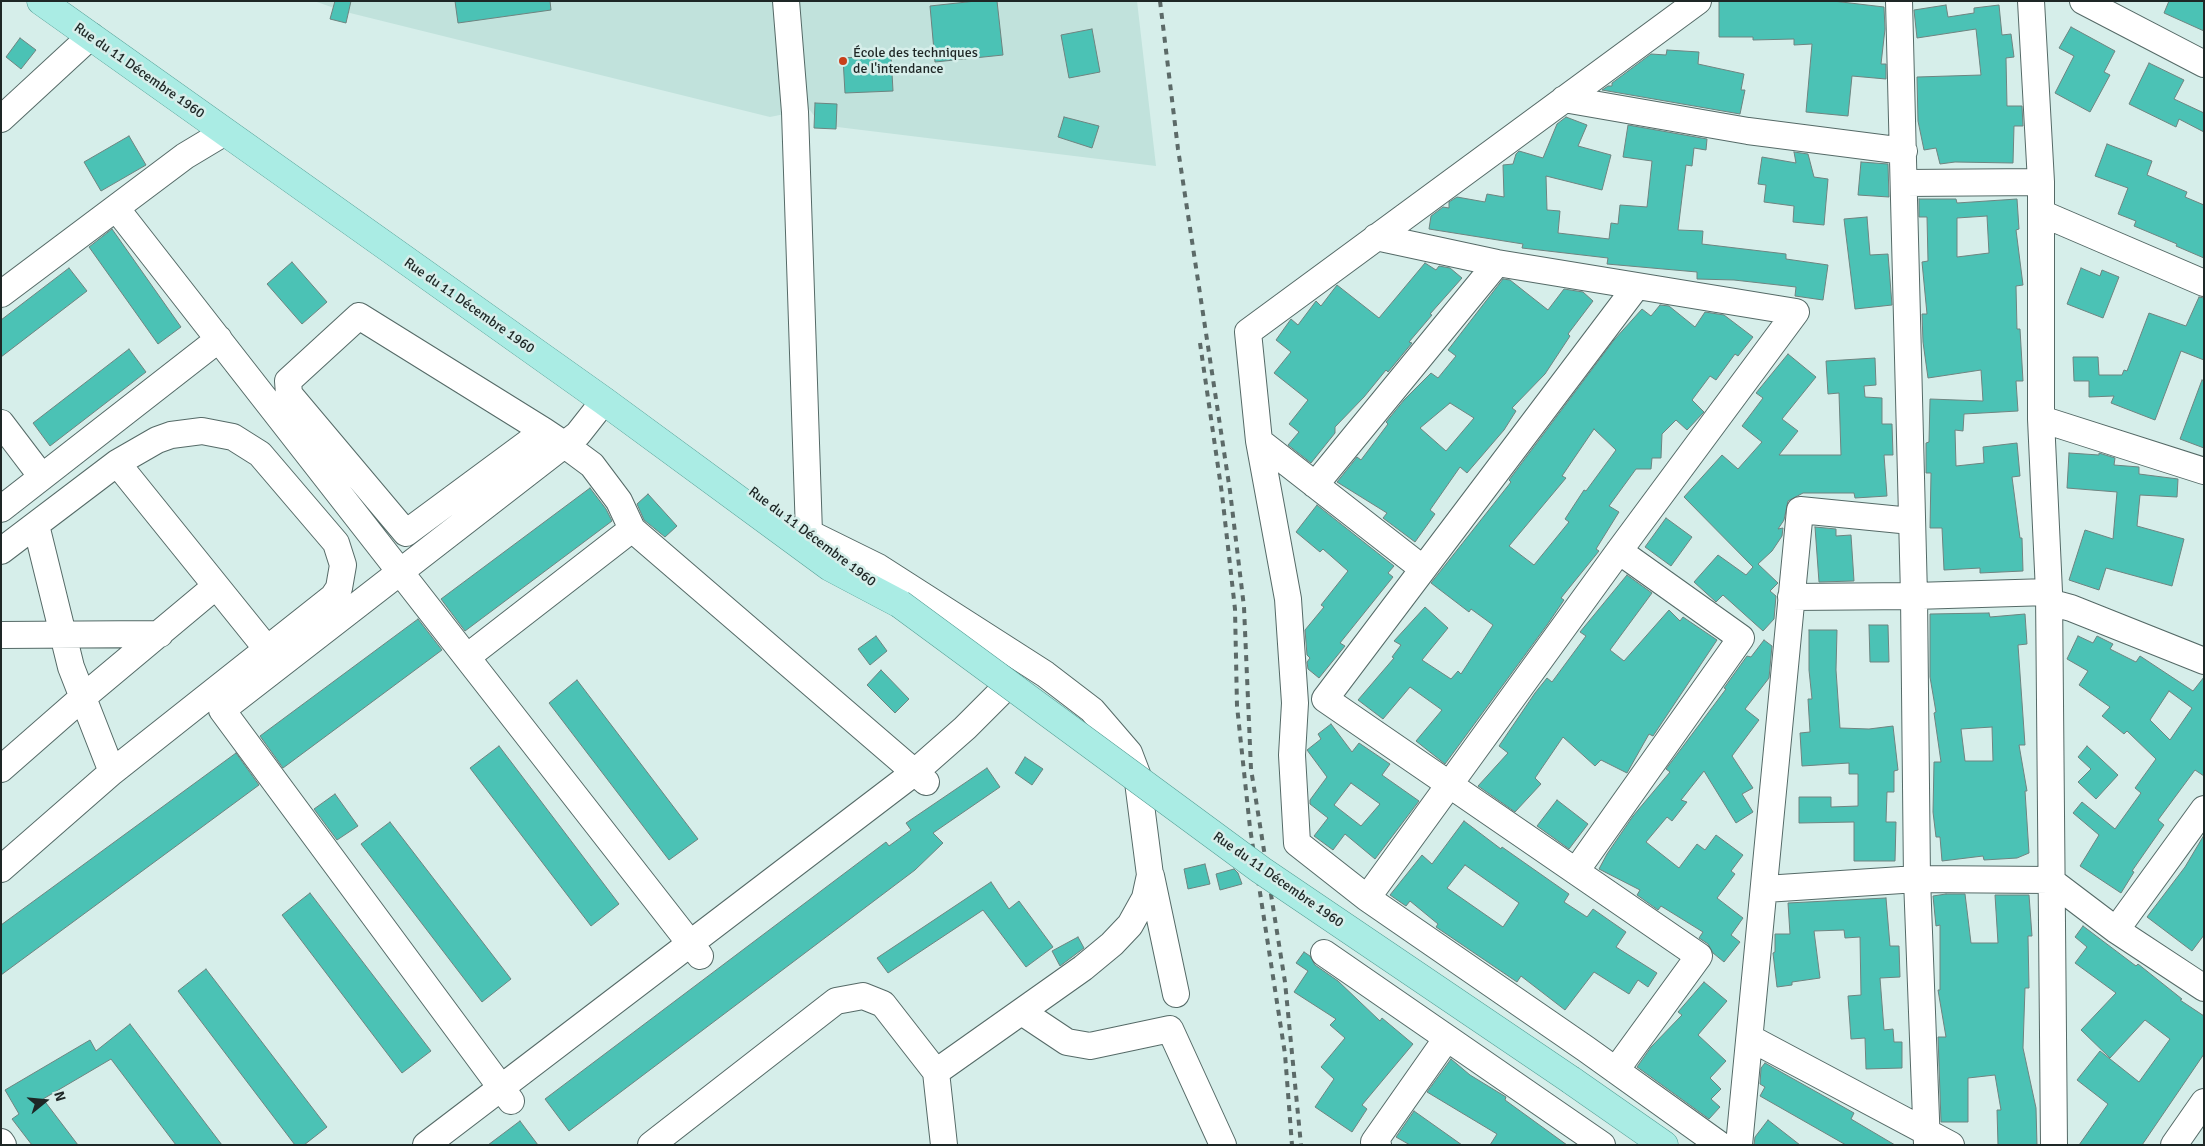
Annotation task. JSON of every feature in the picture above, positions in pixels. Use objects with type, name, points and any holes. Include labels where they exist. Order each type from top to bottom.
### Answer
[{"type":"main road","name":"Rue du 11 Décembre 1960","points":[[41,1],[604,401],[830,567],[900,604]]},
{"type":"main road","name":"Rue du 11 Décembre 1960","points":[[62,1],[839,553],[900,604],[1261,870],[1664,1145]]},
{"type":"street","points":[[786,1],[794,112],[809,533],[878,567],[1045,674],[1092,710],[1129,753],[1137,774],[1150,876],[1176,994]]},
{"type":"street","points":[[1698,1],[1248,332],[1259,441],[1288,599],[1294,703],[1292,755],[1297,843],[1367,898],[1616,1070],[1720,1145]]},
{"type":"street","points":[[1899,1],[1914,596],[1917,879],[1927,1138]]},
{"type":"street","points":[[2026,1],[2032,1],[2041,182],[2042,419],[2048,597],[2054,1145]]},
{"type":"street","points":[[2083,1],[2204,64]]},
{"type":"street","points":[[1,119],[91,36]]},
{"type":"street","points":[[1564,99],[1748,131],[1904,150]]},
{"type":"street","points":[[1,294],[185,156],[225,132]]},
{"type":"street","points":[[1905,183],[2041,182]]},
{"type":"street","points":[[116,208],[695,950]]},
{"type":"street","points":[[2041,213],[2204,283]]},
{"type":"street","points":[[1367,898],[1796,312],[1497,263],[1376,237]]},
{"type":"street","points":[[1315,485],[1497,263]]},
{"type":"street","points":[[1616,1070],[1699,956],[1325,699],[1422,568],[1636,287]]},
{"type":"street","points":[[544,431],[406,533],[289,394],[288,381],[359,316],[544,431],[592,465],[619,501],[632,528],[920,777]]},
{"type":"street","points":[[1,509],[219,339]]},
{"type":"street","points":[[506,1094],[222,710],[565,445],[578,434],[604,401]]},
{"type":"street","points":[[2042,419],[2204,471]]},
{"type":"street","points":[[1,423],[42,477]]},
{"type":"street","points":[[1,551],[117,463],[157,440],[171,435],[202,431],[233,438],[260,454],[336,543],[341,554],[342,576],[333,597],[112,772],[1,869]]},
{"type":"street","points":[[1259,441],[1422,568]]},
{"type":"street","points":[[117,463],[267,649]]},
{"type":"street","points":[[1740,1145],[1800,510],[1911,521]]},
{"type":"street","points":[[36,525],[61,635],[82,698],[112,772]]},
{"type":"street","points":[[467,658],[632,528]]},
{"type":"street","points":[[1576,870],[1741,638],[1620,551]]},
{"type":"street","points":[[830,567],[1006,698],[1108,768],[1140,794]]},
{"type":"street","points":[[1,769],[82,698],[216,586]]},
{"type":"street","points":[[1791,597],[2048,597],[2204,661]]},
{"type":"street","points":[[1,635],[160,634]]},
{"type":"street","points":[[426,1145],[506,1094],[920,777],[965,728],[1006,698]]},
{"type":"street","points":[[2116,930],[2204,809]]},
{"type":"street","points":[[936,1072],[1083,968],[1112,944],[1130,924],[1145,898],[1150,876]]},
{"type":"street","points":[[1765,888],[1917,879],[2050,880],[2116,930],[2204,988]]},
{"type":"street","points":[[1324,953],[1602,1145]]},
{"type":"street","points":[[651,1145],[836,1001],[863,996],[883,1004],[936,1072],[944,1145]]},
{"type":"street","points":[[1022,1012],[1067,1042],[1090,1046],[1170,1029],[1223,1145]]},
{"type":"street","points":[[1378,1145],[1374,1142],[1447,1038]]},
{"type":"street","points":[[1750,1038],[1927,1138],[1951,1145]]},
{"type":"street","points":[[454,1145],[506,1094]]},
{"type":"street","points":[[2174,1145],[2204,1102]]},
{"type":"shaded area","name":"École des techniques de l'intendance","points":[[314,1],[1137,1],[1156,166],[821,125],[809,109],[770,117],[346,12]]},
{"type":"building","points":[[335,1],[351,1],[346,23],[330,19]]},
{"type":"building","points":[[455,1],[550,1],[551,10],[458,23]]},
{"type":"building","points":[[976,1],[997,1],[1003,55],[935,62],[930,6]]},
{"type":"building","points":[[1719,1],[1833,1],[1884,7],[1885,29],[1881,64],[1886,64],[1886,79],[1852,76],[1848,116],[1806,112],[1812,44],[1794,45],[1794,39],[1753,40],[1753,37],[1719,37]]},
{"type":"building","points":[[2169,1],[2204,1],[2204,31],[2164,13]]},
{"type":"building","points":[[1946,5],[1948,17],[1974,13],[1974,8],[1999,5],[2002,35],[2011,34],[2014,57],[2006,58],[2007,106],[2022,106],[2023,126],[2014,126],[2013,163],[1955,162],[1940,164],[1936,148],[1924,150],[1918,121],[1917,77],[1981,75],[1976,29],[1917,38],[1914,10]]},
{"type":"building","points":[[2071,27],[2115,51],[2104,72],[2110,75],[2090,112],[2055,93],[2074,56],[2059,48]]},
{"type":"building","points":[[1092,29],[1100,72],[1069,78],[1061,35]]},
{"type":"building","points":[[20,38],[36,50],[21,69],[6,57]]},
{"type":"building","points":[[1667,50],[1699,52],[1698,64],[1744,74],[1741,90],[1745,90],[1740,114],[1602,90],[1612,86],[1612,83],[1651,54],[1666,55]]},
{"type":"building","points":[[891,55],[893,91],[845,93],[843,58]]},
{"type":"building","points":[[2149,63],[2184,80],[2174,99],[2204,113],[2204,132],[2179,119],[2176,127],[2129,104]]},
{"type":"building","points":[[815,103],[837,104],[836,129],[814,128]]},
{"type":"building","points":[[1064,117],[1099,126],[1092,148],[1058,137]]},
{"type":"building","points":[[1566,117],[1587,125],[1578,146],[1611,155],[1602,190],[1546,176],[1547,210],[1560,211],[1558,233],[1609,239],[1611,223],[1618,224],[1620,205],[1647,207],[1652,161],[1623,157],[1628,125],[1707,139],[1706,150],[1694,148],[1692,166],[1686,165],[1678,230],[1703,231],[1702,244],[1786,254],[1786,259],[1828,265],[1823,300],[1795,296],[1796,287],[1734,280],[1697,279],[1697,272],[1607,264],[1608,258],[1522,248],[1523,244],[1429,229],[1431,216],[1443,207],[1449,208],[1449,202],[1457,197],[1485,202],[1487,194],[1504,197],[1503,165],[1513,164],[1519,151],[1543,158],[1557,124]]},
{"type":"building","points":[[129,136],[146,165],[101,191],[84,162]]},
{"type":"building","points":[[2107,144],[2152,161],[2147,175],[2187,192],[2185,197],[2204,205],[2204,258],[2176,246],[2177,244],[2134,226],[2136,221],[2118,214],[2128,188],[2095,176]]},
{"type":"building","points":[[1794,152],[1808,154],[1814,177],[1828,179],[1824,225],[1793,222],[1794,206],[1764,202],[1766,185],[1758,184],[1762,157],[1796,163]]},
{"type":"building","points":[[1861,162],[1888,164],[1889,197],[1858,195]]},
{"type":"building","points":[[1919,199],[1956,199],[1957,203],[2017,199],[2019,229],[2016,230],[2023,285],[2016,286],[2017,329],[2020,329],[2023,381],[2016,381],[2018,411],[1964,414],[1963,431],[1955,430],[1956,466],[1984,463],[1983,447],[2017,443],[2020,476],[2012,477],[2020,538],[2022,538],[2023,571],[1980,573],[1980,568],[1944,570],[1942,528],[1930,528],[1931,473],[1926,473],[1926,443],[1929,442],[1930,399],[1983,401],[1981,370],[1928,378],[1923,342],[1922,314],[1927,314],[1922,262],[1928,261],[1927,217],[1919,217]],"holes":[[[1987,216],[1989,253],[1957,257],[1957,218]]]},
{"type":"building","points":[[1867,217],[1870,255],[1888,254],[1892,305],[1855,309],[1844,219]]},
{"type":"building","points":[[112,229],[181,327],[158,344],[89,247]]},
{"type":"building","points":[[292,262],[327,302],[302,324],[267,284]]},
{"type":"building","points":[[1425,263],[1436,270],[1439,266],[1450,268],[1462,278],[1430,314],[1432,315],[1409,342],[1412,343],[1388,372],[1386,370],[1364,397],[1335,427],[1335,433],[1311,463],[1288,445],[1299,432],[1289,424],[1308,400],[1274,373],[1291,352],[1276,340],[1291,319],[1298,325],[1316,301],[1321,306],[1337,285],[1379,318]]},
{"type":"building","points":[[69,268],[87,291],[1,357],[1,320]]},
{"type":"building","points":[[2081,268],[2100,276],[2102,270],[2119,277],[2103,318],[2067,304]]},
{"type":"building","points":[[1503,279],[1510,280],[1548,310],[1564,289],[1583,292],[1593,301],[1568,334],[1570,336],[1545,374],[1512,408],[1516,411],[1504,430],[1467,473],[1460,467],[1430,510],[1435,514],[1415,542],[1383,518],[1387,513],[1337,482],[1357,457],[1361,460],[1388,424],[1386,422],[1404,400],[1431,373],[1438,378],[1456,356],[1448,350]],"holes":[[[1450,403],[1474,418],[1446,451],[1420,428]]]},
{"type":"building","points":[[2199,297],[2204,298],[2204,360],[2181,351],[2155,420],[2111,403],[2114,396],[2089,397],[2089,381],[2074,381],[2073,357],[2098,357],[2099,375],[2122,375],[2124,370],[2127,371],[2149,313],[2186,326]]},
{"type":"building","points":[[1660,305],[1669,306],[1695,327],[1705,312],[1724,315],[1753,337],[1738,356],[1735,354],[1716,380],[1710,376],[1692,400],[1704,412],[1687,430],[1676,420],[1662,434],[1661,458],[1652,458],[1651,469],[1636,469],[1609,506],[1619,512],[1596,549],[1599,551],[1561,598],[1564,600],[1547,625],[1445,764],[1416,741],[1442,710],[1410,687],[1383,719],[1358,700],[1394,658],[1392,657],[1401,645],[1394,641],[1425,607],[1448,628],[1422,660],[1451,679],[1458,671],[1461,674],[1493,625],[1471,609],[1469,612],[1431,583],[1511,482],[1509,480],[1614,340],[1642,309],[1651,316]],"holes":[[[1594,429],[1616,450],[1586,491],[1584,490],[1565,519],[1569,522],[1534,565],[1509,546],[1566,478],[1562,476]]]},
{"type":"building","points":[[129,349],[146,372],[50,446],[33,423]]},
{"type":"building","points":[[1788,354],[1816,377],[1782,419],[1798,431],[1779,455],[1841,455],[1839,393],[1828,394],[1826,361],[1875,358],[1876,385],[1864,386],[1865,397],[1882,398],[1882,424],[1892,424],[1893,455],[1884,455],[1887,496],[1855,498],[1854,493],[1803,493],[1788,501],[1784,520],[1778,529],[1783,528],[1782,536],[1772,551],[1758,564],[1778,583],[1770,591],[1776,596],[1774,619],[1763,631],[1723,595],[1716,602],[1694,582],[1718,555],[1746,575],[1753,567],[1684,497],[1722,455],[1738,469],[1762,442],[1742,426],[1763,398],[1756,393]]},
{"type":"building","points":[[2202,380],[2204,381],[2204,448],[2180,439]]},
{"type":"building","points":[[2069,453],[2099,455],[2099,453],[2115,458],[2114,465],[2139,467],[2139,474],[2178,479],[2177,497],[2140,495],[2137,526],[2184,539],[2172,586],[2106,568],[2099,590],[2069,580],[2085,530],[2113,539],[2117,492],[2067,488]]},
{"type":"building","points":[[590,488],[606,509],[612,521],[465,631],[441,599]]},
{"type":"building","points":[[648,494],[677,526],[665,537],[644,520],[637,504]]},
{"type":"building","points":[[1317,505],[1394,566],[1388,573],[1393,577],[1340,643],[1345,646],[1319,678],[1308,669],[1307,662],[1310,658],[1307,655],[1305,630],[1324,607],[1321,605],[1348,571],[1323,549],[1320,552],[1296,532]]},
{"type":"building","points":[[1666,518],[1692,537],[1671,566],[1645,547]]},
{"type":"building","points":[[1815,527],[1836,529],[1836,536],[1851,535],[1854,581],[1819,582]]},
{"type":"building","points":[[1627,575],[1652,593],[1610,650],[1624,661],[1669,610],[1680,621],[1683,617],[1717,640],[1653,736],[1649,734],[1627,773],[1601,760],[1595,766],[1563,737],[1535,778],[1541,784],[1515,812],[1478,786],[1508,753],[1499,746],[1535,693],[1547,678],[1552,682],[1586,636],[1580,632]]},
{"type":"building","points":[[1989,613],[1990,617],[2025,614],[2027,644],[2018,645],[2025,745],[2019,745],[2027,791],[2025,791],[2029,853],[2017,858],[1984,860],[1983,856],[1942,861],[1940,837],[1936,837],[1933,812],[1934,762],[1941,762],[1930,677],[1930,614]],"holes":[[[1992,727],[1993,761],[1965,761],[1961,729]]]},
{"type":"building","points":[[418,619],[442,650],[283,768],[260,736]]},
{"type":"building","points":[[1869,625],[1888,625],[1889,662],[1870,662]]},
{"type":"building","points":[[1809,630],[1837,630],[1836,670],[1840,728],[1869,729],[1893,726],[1898,770],[1894,771],[1894,792],[1887,792],[1886,822],[1896,822],[1895,861],[1854,861],[1854,822],[1799,823],[1799,797],[1831,797],[1831,807],[1858,806],[1858,774],[1849,774],[1849,763],[1802,766],[1800,733],[1810,732],[1808,699],[1812,699],[1809,670]]},
{"type":"building","points":[[876,636],[887,651],[870,665],[858,649]]},
{"type":"building","points":[[2078,636],[2093,643],[2097,636],[2113,644],[2110,649],[2136,662],[2140,656],[2193,691],[2204,677],[2204,776],[2195,770],[2158,820],[2164,825],[2132,871],[2134,872],[2121,893],[2080,866],[2099,835],[2073,813],[2082,802],[2115,829],[2141,793],[2135,788],[2156,759],[2127,731],[2124,734],[2102,716],[2110,707],[2079,685],[2088,671],[2067,659]],"holes":[[[2169,691],[2192,708],[2170,740],[2150,720]]]},
{"type":"building","points":[[1764,640],[1772,646],[1769,678],[1745,709],[1759,720],[1732,756],[1753,788],[1742,794],[1753,812],[1736,823],[1704,771],[1681,800],[1687,802],[1672,821],[1667,817],[1646,842],[1679,868],[1697,844],[1705,850],[1716,835],[1743,855],[1731,871],[1735,874],[1717,898],[1743,918],[1731,935],[1740,942],[1724,962],[1713,953],[1708,944],[1699,938],[1703,932],[1661,906],[1658,910],[1637,895],[1640,890],[1599,869],[1633,816],[1670,772],[1666,769],[1726,689],[1724,688],[1747,656],[1751,657]]},
{"type":"building","points":[[881,670],[909,699],[895,713],[867,685]]},
{"type":"building","points":[[577,680],[698,839],[669,860],[549,703]]},
{"type":"building","points":[[1331,724],[1352,752],[1359,743],[1390,764],[1382,775],[1419,801],[1375,859],[1345,834],[1333,850],[1314,836],[1328,818],[1310,804],[1310,800],[1327,777],[1307,750],[1321,739],[1318,734]],"holes":[[[1351,783],[1380,804],[1361,826],[1334,805]]]},
{"type":"building","points":[[499,746],[619,904],[591,926],[470,768]]},
{"type":"building","points":[[2087,746],[2118,775],[2096,799],[2078,782],[2091,769],[2078,757]]},
{"type":"building","points":[[236,753],[259,785],[1,975],[1,925]]},
{"type":"building","points":[[1025,757],[1043,769],[1032,785],[1015,773]]},
{"type":"building","points":[[987,768],[1000,787],[933,833],[943,843],[915,870],[569,1131],[545,1099],[886,842],[889,846],[911,830],[906,823]]},
{"type":"building","points":[[335,794],[358,826],[337,840],[314,809]]},
{"type":"building","points":[[1557,800],[1588,824],[1569,849],[1537,826]]},
{"type":"building","points":[[1464,821],[1501,849],[1502,847],[1569,894],[1564,902],[1587,917],[1593,909],[1626,932],[1616,947],[1657,973],[1648,987],[1638,980],[1629,994],[1594,972],[1565,1010],[1521,976],[1517,982],[1436,927],[1438,924],[1410,901],[1406,906],[1390,895],[1422,855],[1432,864]],"holes":[[[1465,865],[1519,903],[1503,927],[1447,888]]]},
{"type":"building","points":[[390,822],[511,979],[482,1002],[361,844]]},
{"type":"building","points":[[2204,835],[2204,935],[2192,951],[2147,917],[2185,867]]},
{"type":"building","points":[[1205,864],[1210,884],[1188,889],[1184,869]]},
{"type":"building","points":[[1234,869],[1238,873],[1242,884],[1220,890],[1216,874]]},
{"type":"building","points":[[991,882],[1009,909],[1019,901],[1053,947],[1026,967],[983,910],[888,973],[877,958]]},
{"type":"building","points":[[310,893],[431,1051],[402,1073],[282,915]]},
{"type":"building","points":[[1965,894],[1971,943],[1998,943],[1995,895],[2029,895],[2032,936],[2028,936],[2029,988],[2025,988],[2023,1048],[2036,1108],[2037,1145],[1998,1145],[1997,1110],[2001,1110],[1995,1075],[1968,1078],[1968,1122],[1941,1122],[1938,1037],[1946,1037],[1938,990],[1940,990],[1940,925],[1936,926],[1933,896]]},
{"type":"building","points":[[1886,898],[1890,946],[1899,946],[1900,977],[1880,978],[1884,1030],[1893,1029],[1894,1042],[1902,1042],[1902,1068],[1866,1069],[1865,1038],[1851,1039],[1848,996],[1861,995],[1860,937],[1845,938],[1844,930],[1814,931],[1820,978],[1792,982],[1792,985],[1777,987],[1773,953],[1775,952],[1775,934],[1790,934],[1788,903]]},
{"type":"building","points":[[2083,926],[2136,966],[2138,964],[2182,999],[2180,1000],[2204,1016],[2204,1054],[2142,1145],[2079,1145],[2108,1104],[2077,1080],[2100,1051],[2139,1082],[2170,1039],[2145,1020],[2110,1058],[2081,1030],[2116,993],[2075,963],[2087,947],[2075,937]]},
{"type":"building","points":[[1078,937],[1084,948],[1060,966],[1052,951]]},
{"type":"building","points":[[1304,952],[1310,956],[1315,965],[1338,981],[1380,1021],[1382,1018],[1413,1044],[1362,1105],[1367,1109],[1352,1132],[1315,1107],[1334,1079],[1321,1067],[1345,1038],[1330,1025],[1336,1019],[1294,992],[1308,971],[1296,963]]},
{"type":"building","points":[[206,969],[327,1127],[304,1145],[295,1145],[178,991]]},
{"type":"building","points":[[1704,982],[1727,1001],[1698,1035],[1726,1061],[1710,1078],[1721,1089],[1711,1099],[1720,1107],[1709,1119],[1637,1067],[1651,1047],[1682,1015],[1678,1012]]},
{"type":"building","points":[[130,1024],[222,1145],[176,1145],[111,1059],[43,1099],[78,1145],[32,1145],[12,1119],[19,1114],[5,1090],[90,1040],[96,1051]]},
{"type":"building","points":[[1451,1059],[1470,1075],[1506,1097],[1505,1100],[1567,1145],[1490,1145],[1497,1134],[1427,1092]]},
{"type":"building","points":[[1765,1063],[1854,1113],[1851,1119],[1895,1145],[1846,1145],[1760,1096],[1765,1087],[1760,1084],[1761,1068]]},
{"type":"building","points":[[1414,1111],[1462,1145],[1410,1145],[1396,1137]]},
{"type":"building","points":[[1768,1120],[1800,1145],[1754,1145],[1755,1137]]},
{"type":"building","points":[[520,1121],[538,1145],[488,1145]]},
{"type":"railway","points":[[1160,1],[1178,149],[1230,491],[1244,607],[1251,769],[1285,982],[1301,1145]]},
{"type":"railway","points":[[1200,343],[1222,494],[1235,609],[1237,706],[1250,828],[1285,1054],[1292,1145]]},
{"type":"place","name":"École des techniques de l'intendance","points":[[843,61]]}]
